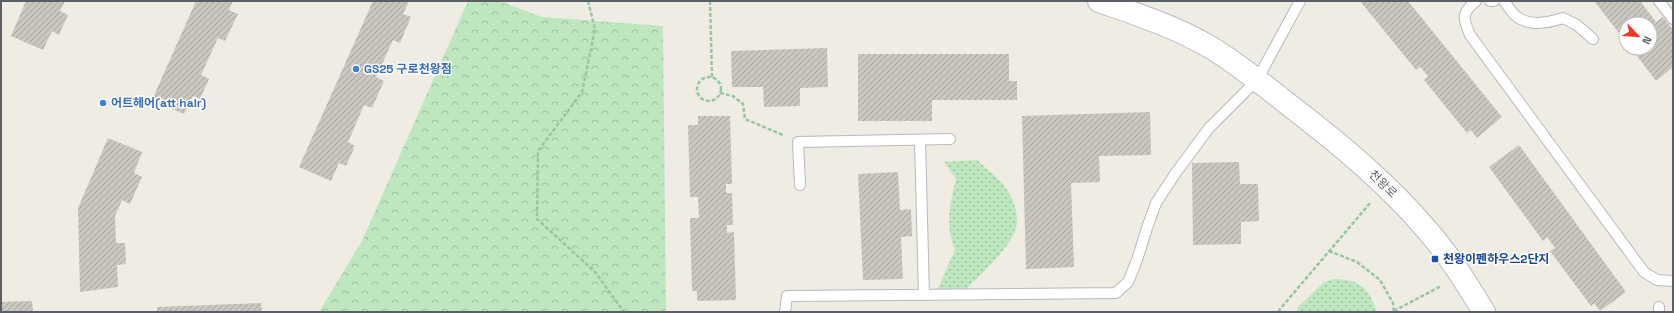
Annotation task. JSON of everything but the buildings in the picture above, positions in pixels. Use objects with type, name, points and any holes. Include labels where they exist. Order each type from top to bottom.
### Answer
[{"type":"street","name":"천왕로","points":[[1099,1],[1157,21],[1210,47],[1257,80],[1326,134],[1385,185],[1427,230],[1461,274],[1484,312]]},
{"type":"lane","points":[[785,312],[787,296],[1116,293],[1128,282],[1156,203],[1175,174],[1209,128],[1257,80],[1300,1]]},
{"type":"lane","points":[[1476,1],[1465,13],[1464,22],[1470,35],[1644,272],[1657,280],[1673,281]]},
{"type":"lane","points":[[1504,1],[1517,17],[1531,22],[1549,22],[1563,18],[1577,25],[1593,39]]},
{"type":"lane","points":[[1659,1],[1673,19]]},
{"type":"lane","points":[[800,185],[798,142],[950,139]]},
{"type":"lane","points":[[920,140],[924,295]]},
{"type":"path","points":[[588,1],[595,29],[582,92],[538,151],[537,219],[595,272],[624,312]]},
{"type":"path","points":[[710,1],[712,77]]},
{"type":"path","points":[[712,77],[716,79],[720,85],[720,93],[712,100],[704,100],[698,95],[698,83],[704,78],[712,77]]},
{"type":"path","points":[[720,93],[733,96],[743,104],[745,119],[798,142]]},
{"type":"path","points":[[1279,312],[1385,185]]},
{"type":"path","points":[[1329,251],[1357,262],[1380,280],[1393,302],[1394,312],[1461,274]]},
{"type":"green space","points":[[468,1],[499,1],[542,17],[663,26],[666,312],[319,312],[362,241]]},
{"type":"green space","points":[[977,160],[999,180],[1012,198],[1017,217],[1016,228],[1013,236],[1000,254],[961,294],[935,295],[955,250],[949,224],[950,206],[956,179],[944,162]]},
{"type":"green space","points":[[1333,279],[1342,279],[1362,286],[1370,297],[1377,312],[1297,312],[1298,307],[1323,283]]},
{"type":"place","name":"GS25 구로천왕점","points":[[356,69]]},
{"type":"place","name":"어트헤어(att hair)","points":[[103,103]]},
{"type":"place","name":"천왕이펜하우스2단지","points":[[1435,259]]}]
